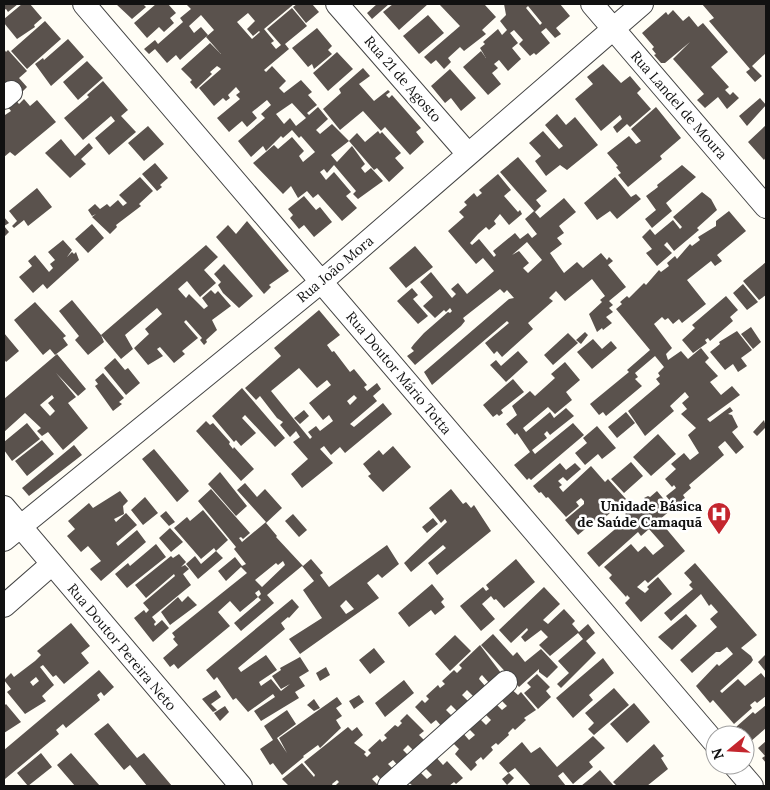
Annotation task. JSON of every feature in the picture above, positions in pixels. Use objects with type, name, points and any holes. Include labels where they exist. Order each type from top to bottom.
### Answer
[{"type":"street","name":"Rua Doutor Mário Totta","points":[[84,4],[705,731]]},
{"type":"street","name":"Rua 21 de Agosto","points":[[337,4],[468,154]]},
{"type":"street","name":"Rua Landel de Moura","points":[[592,4],[766,207]]},
{"type":"street","name":"Rua João Mora","points":[[12,534],[321,282],[642,4]]},
{"type":"street","name":"Rua Doutor Pereira Neto","points":[[4,507],[12,534],[52,564],[241,786]]},
{"type":"street","points":[[4,606],[52,564]]},
{"type":"street","points":[[389,786],[506,682]]},
{"type":"street","points":[[743,775],[752,786]]},
{"type":"building","points":[[4,4],[18,4],[8,12],[6,9],[4,10]]},
{"type":"building","points":[[22,4],[30,4],[42,18],[34,25],[35,27],[17,39],[4,23],[4,19]]},
{"type":"building","points":[[116,4],[143,4],[146,7],[132,19]]},
{"type":"building","points":[[156,4],[168,4],[176,13],[170,18],[174,23],[164,32],[159,27],[147,38],[134,23]]},
{"type":"building","points":[[186,4],[294,4],[264,29],[274,41],[271,43],[276,49],[281,45],[267,29],[292,8],[307,26],[285,44],[289,49],[264,70],[266,72],[272,66],[286,81],[279,88],[284,93],[301,80],[312,92],[308,95],[317,105],[307,113],[309,115],[318,107],[328,119],[316,130],[320,134],[332,124],[349,141],[331,155],[337,162],[352,146],[365,164],[361,168],[365,173],[371,168],[383,181],[358,199],[353,194],[356,191],[334,165],[327,173],[324,169],[320,172],[326,180],[334,172],[351,192],[346,196],[357,208],[342,221],[318,194],[313,198],[307,191],[298,198],[291,186],[283,194],[253,163],[274,145],[278,149],[292,137],[304,151],[299,156],[303,162],[315,152],[301,136],[299,138],[292,130],[283,138],[281,136],[266,151],[263,146],[251,157],[238,141],[265,118],[261,114],[271,105],[267,100],[252,112],[257,118],[247,127],[242,121],[229,132],[217,118],[240,99],[236,95],[240,92],[236,87],[228,95],[230,98],[226,101],[223,98],[214,106],[199,88],[221,69],[217,66],[210,72],[212,74],[196,89],[190,82],[192,80],[181,69],[210,43],[221,54],[206,37],[214,30],[201,15],[189,26],[194,33],[201,27],[208,35],[180,60],[176,55],[167,63],[155,49],[149,54],[144,49],[155,40],[158,44],[183,22],[180,18],[191,9]],"holes":[[[248,13],[255,21],[247,29],[253,36],[260,32],[252,39],[237,22]],[[292,103],[306,118],[296,126],[290,118],[284,124],[276,114]]]},
{"type":"building","points":[[297,4],[312,4],[319,12],[306,23],[293,7]]},
{"type":"building","points":[[377,4],[389,4],[372,19],[367,13]]},
{"type":"building","points":[[393,4],[428,4],[399,30],[383,12]]},
{"type":"building","points":[[439,4],[487,4],[485,5],[496,17],[482,30],[486,34],[464,51],[460,47],[448,58],[451,62],[444,69],[436,60],[431,64],[424,57],[460,26]]},
{"type":"building","points":[[504,4],[560,4],[570,16],[556,28],[561,34],[555,38],[546,28],[541,32],[550,43],[536,55],[534,53],[530,56],[519,44],[523,40],[514,30],[510,33],[518,43],[512,48],[521,59],[508,71],[499,60],[494,64],[498,68],[492,73],[501,84],[488,95],[463,67],[481,51],[486,58],[480,48],[485,44],[483,42],[498,29],[502,35],[507,30],[500,21],[506,15]],"holes":[[[528,6],[542,23],[540,25],[526,8]]]},
{"type":"building","points":[[702,4],[765,4],[766,53],[752,66],[762,76],[755,82],[746,72],[750,69],[709,21],[714,18]]},
{"type":"building","points":[[673,10],[683,21],[689,16],[698,27],[703,23],[728,52],[711,67],[729,87],[725,90],[730,95],[733,92],[739,98],[727,109],[718,97],[705,108],[697,100],[704,94],[673,59],[690,42],[665,63],[661,63],[654,55],[656,54],[652,49],[654,47],[642,33],[666,12],[668,15]]},
{"type":"building","points":[[428,15],[444,33],[419,54],[403,36]]},
{"type":"building","points":[[45,21],[61,39],[27,69],[11,51]]},
{"type":"building","points":[[317,28],[332,46],[328,50],[332,54],[314,69],[312,64],[308,67],[292,48]]},
{"type":"building","points":[[68,39],[84,57],[51,86],[35,64],[43,58],[44,60]]},
{"type":"building","points":[[4,49],[6,52],[8,50],[27,71],[19,78],[27,87],[20,94],[8,81],[4,84]]},
{"type":"building","points":[[337,52],[353,69],[328,91],[313,73]]},
{"type":"building","points":[[87,61],[103,78],[78,100],[63,82]]},
{"type":"building","points":[[603,64],[621,83],[630,76],[641,89],[637,93],[651,109],[630,127],[627,124],[617,133],[613,127],[622,119],[620,115],[601,131],[575,99],[593,84],[587,77]]},
{"type":"building","points":[[363,68],[370,76],[359,84],[374,101],[388,90],[390,92],[386,95],[389,98],[392,95],[421,128],[416,132],[424,142],[410,155],[385,127],[381,131],[363,111],[340,130],[323,109],[341,93],[339,89]]},
{"type":"building","points":[[450,69],[476,98],[461,111],[451,98],[445,103],[431,86]]},
{"type":"building","points":[[103,81],[128,110],[121,116],[136,132],[109,155],[95,138],[115,121],[111,116],[83,140],[64,118],[89,97],[87,95]]},
{"type":"building","points":[[760,98],[766,105],[747,126],[739,116]]},
{"type":"building","points":[[15,99],[19,104],[24,99],[30,106],[37,100],[56,122],[15,156],[10,152],[4,157],[4,114],[11,111],[7,106]]},
{"type":"building","points":[[656,107],[681,138],[660,156],[662,159],[628,187],[618,175],[621,173],[616,167],[618,166],[607,153],[629,136],[636,144],[641,141],[631,129]]},
{"type":"building","points":[[557,114],[566,125],[575,117],[598,145],[567,170],[560,165],[546,176],[535,161],[541,156],[529,143],[543,131],[559,149],[563,146],[545,125]]},
{"type":"building","points":[[766,125],[766,157],[764,160],[748,142]]},
{"type":"building","points":[[148,126],[164,144],[144,161],[128,143]]},
{"type":"building","points":[[378,131],[380,134],[382,132],[401,153],[395,158],[404,168],[389,182],[377,168],[374,170],[349,141],[357,133],[365,142]]},
{"type":"building","points":[[61,139],[75,156],[89,143],[93,148],[81,159],[86,164],[70,178],[45,153]]},
{"type":"building","points":[[518,157],[547,191],[536,200],[541,206],[535,212],[500,172]]},
{"type":"building","points":[[155,163],[168,178],[160,185],[162,187],[157,191],[142,174]]},
{"type":"building","points":[[682,165],[696,177],[666,203],[672,211],[652,228],[645,219],[656,210],[646,196]]},
{"type":"building","points":[[498,174],[511,190],[504,196],[522,214],[509,225],[500,214],[494,221],[496,224],[489,230],[486,227],[478,234],[470,243],[472,245],[479,239],[494,257],[496,255],[493,251],[515,233],[520,239],[528,233],[532,238],[537,234],[525,219],[534,211],[540,218],[564,198],[576,212],[559,226],[564,233],[557,238],[562,244],[550,253],[559,266],[564,273],[577,262],[583,268],[601,253],[607,260],[609,257],[613,261],[608,265],[626,287],[609,301],[613,305],[609,308],[613,312],[606,317],[612,323],[603,330],[602,328],[597,332],[589,314],[602,302],[600,300],[605,296],[592,279],[565,301],[556,291],[549,298],[553,301],[528,323],[533,329],[502,357],[497,351],[494,354],[485,343],[509,323],[507,321],[432,385],[424,372],[509,299],[514,298],[507,290],[504,293],[500,289],[463,318],[465,321],[461,326],[415,365],[407,356],[414,351],[411,348],[424,333],[448,312],[452,311],[450,308],[446,312],[444,310],[435,318],[423,306],[433,297],[420,282],[431,272],[452,298],[456,294],[451,289],[458,283],[467,294],[494,271],[483,258],[476,264],[448,231],[464,217],[459,212],[467,205],[464,202],[474,193],[477,197],[482,193],[479,190]],"holes":[[[527,242],[542,260],[528,273],[523,268],[529,263],[519,251],[512,255]]]},
{"type":"building","points":[[140,177],[153,191],[139,204],[141,206],[116,225],[117,227],[110,234],[92,217],[96,214],[92,216],[88,210],[95,204],[100,209],[107,204],[110,207],[118,200],[123,206],[127,203],[119,195]]},
{"type":"building","points":[[615,177],[631,197],[636,194],[641,199],[617,219],[610,211],[597,220],[584,203]]},
{"type":"building","points":[[37,188],[52,207],[28,226],[24,220],[14,228],[12,226],[17,221],[9,211]]},
{"type":"building","points":[[702,192],[711,199],[717,210],[697,228],[699,230],[674,251],[667,242],[664,245],[672,253],[657,266],[646,253],[652,249],[642,237],[650,229],[655,235],[673,220],[680,229],[682,227],[673,217]]},
{"type":"building","points":[[304,196],[316,210],[320,207],[332,222],[314,237],[304,225],[299,229],[290,218],[293,215],[288,209]]},
{"type":"building","points":[[729,211],[746,231],[717,255],[722,261],[715,266],[711,261],[687,280],[706,304],[682,323],[679,319],[673,324],[668,318],[665,320],[662,317],[654,324],[672,348],[666,354],[668,360],[681,351],[688,359],[701,348],[709,358],[705,362],[718,376],[710,382],[721,395],[732,386],[740,395],[707,419],[710,422],[730,407],[733,411],[728,414],[732,415],[738,427],[732,432],[744,447],[736,454],[725,441],[718,447],[724,455],[689,485],[691,488],[683,495],[685,498],[675,507],[666,496],[676,488],[674,485],[672,487],[665,479],[676,469],[671,464],[684,453],[690,460],[699,453],[688,435],[696,428],[681,414],[687,409],[682,403],[689,397],[685,392],[670,406],[674,411],[645,436],[628,411],[660,384],[656,379],[660,376],[658,373],[664,367],[655,356],[635,373],[638,377],[635,379],[642,386],[606,416],[603,412],[599,415],[590,404],[629,372],[627,370],[650,350],[616,309],[622,304],[620,302],[627,296],[629,298],[644,283],[646,285],[659,270],[661,272],[669,266],[667,263],[675,256],[677,259],[690,244],[692,246],[700,240],[698,237],[716,226],[716,221]]},
{"type":"building","points":[[4,217],[9,223],[4,226]]},
{"type":"building","points":[[247,221],[289,271],[269,285],[271,287],[264,294],[216,237],[228,225],[236,234]]},
{"type":"building","points":[[92,224],[104,238],[88,253],[75,239]]},
{"type":"building","points":[[4,226],[9,232],[4,237]]},
{"type":"building","points":[[63,240],[72,250],[67,257],[72,252],[74,254],[76,252],[79,260],[47,289],[43,284],[33,293],[19,277],[32,266],[28,261],[35,255],[49,272],[53,268],[50,264],[55,260],[48,252]]},
{"type":"building","points":[[206,245],[218,257],[204,270],[216,283],[200,297],[187,281],[178,289],[186,298],[189,294],[204,309],[208,306],[202,298],[211,290],[215,294],[218,291],[231,306],[212,320],[217,330],[206,340],[207,342],[204,345],[200,340],[202,338],[186,320],[184,322],[198,338],[182,351],[185,354],[174,363],[160,347],[157,349],[163,356],[148,365],[134,348],[149,334],[145,329],[162,314],[157,308],[125,335],[133,349],[121,359],[101,335]]},
{"type":"building","points":[[415,246],[433,267],[406,288],[389,268]]},
{"type":"building","points":[[766,262],[766,295],[759,300],[743,281]]},
{"type":"building","points":[[224,264],[253,296],[239,308],[223,293],[218,285],[221,282],[214,274]]},
{"type":"building","points":[[743,284],[758,302],[747,310],[733,293]]},
{"type":"building","points":[[412,288],[418,295],[413,299],[428,316],[418,324],[397,301]]},
{"type":"building","points":[[726,296],[738,310],[730,317],[733,321],[710,341],[708,338],[705,340],[707,343],[693,353],[682,340],[695,328],[692,325]]},
{"type":"building","points":[[72,300],[101,335],[104,342],[88,355],[75,340],[79,336],[59,311]]},
{"type":"building","points":[[35,302],[66,336],[63,338],[68,345],[55,355],[50,349],[43,355],[14,320]]},
{"type":"building","points":[[319,310],[340,335],[327,345],[332,352],[334,351],[350,372],[354,369],[367,385],[364,387],[367,391],[377,383],[381,389],[373,396],[377,401],[350,424],[354,427],[383,403],[392,414],[345,453],[340,447],[331,455],[324,446],[320,449],[333,463],[302,488],[291,474],[308,459],[293,442],[300,437],[296,431],[290,437],[280,425],[283,422],[277,418],[260,396],[256,400],[245,388],[281,356],[274,348]],"holes":[[[299,368],[317,388],[327,380],[331,385],[309,403],[323,420],[329,415],[333,421],[320,431],[316,426],[308,432],[312,437],[310,439],[271,391]],[[354,395],[357,398],[350,405],[347,401]]]},
{"type":"building","points":[[751,327],[761,342],[753,349],[741,334]]},
{"type":"building","points":[[737,331],[752,350],[741,358],[747,366],[738,372],[733,364],[725,370],[710,352],[720,344],[719,342]]},
{"type":"building","points":[[585,332],[588,335],[581,344],[576,340]]},
{"type":"building","points":[[4,333],[19,351],[6,362],[4,359]]},
{"type":"building","points":[[568,333],[578,343],[553,365],[544,355]]},
{"type":"building","points":[[593,339],[602,349],[611,341],[617,348],[592,369],[577,352]]},
{"type":"building","points":[[518,351],[528,362],[506,382],[490,365],[496,360],[501,366]]},
{"type":"building","points":[[57,354],[86,389],[78,396],[56,373],[76,397],[68,403],[88,428],[63,450],[48,432],[42,436],[37,431],[41,428],[25,413],[4,432],[4,399]],"holes":[[[52,395],[54,398],[48,403],[55,411],[50,416],[40,405]]]},
{"type":"building","points":[[115,358],[125,370],[128,368],[140,383],[126,395],[104,368]]},
{"type":"building","points":[[565,362],[580,380],[566,392],[572,400],[555,414],[548,407],[523,428],[526,432],[550,412],[554,418],[566,408],[574,416],[550,435],[547,431],[544,434],[547,438],[532,450],[535,454],[573,423],[584,435],[531,480],[529,478],[527,480],[514,465],[530,452],[517,433],[515,435],[506,424],[517,415],[512,406],[530,391],[535,396],[555,378],[551,374]]},
{"type":"building","points":[[103,373],[124,398],[119,402],[122,404],[113,411],[95,386],[98,384],[95,380]]},
{"type":"building","points":[[513,379],[524,392],[501,410],[503,413],[493,417],[483,405]]},
{"type":"building","points":[[242,388],[285,438],[275,447],[245,415],[242,418],[256,433],[241,446],[236,440],[234,442],[212,416]]},
{"type":"building","points":[[304,410],[309,416],[300,424],[294,418]]},
{"type":"building","points":[[626,412],[635,423],[617,438],[608,427]]},
{"type":"building","points":[[764,420],[766,427],[757,436],[753,432]]},
{"type":"building","points":[[206,421],[210,425],[213,423],[230,442],[229,444],[233,449],[234,447],[254,469],[241,481],[196,431]]},
{"type":"building","points":[[27,423],[40,439],[12,461],[4,450],[4,442]]},
{"type":"building","points":[[597,426],[616,448],[602,459],[598,454],[585,465],[575,453],[587,443],[583,438]]},
{"type":"building","points":[[658,434],[676,454],[651,476],[633,457]]},
{"type":"building","points":[[42,440],[54,454],[27,476],[15,461]]},
{"type":"building","points":[[74,445],[82,455],[29,496],[22,488]]},
{"type":"building","points":[[393,446],[411,467],[383,492],[368,476],[371,474],[363,464],[379,450],[383,455]]},
{"type":"building","points":[[154,449],[189,491],[177,502],[142,459]]},
{"type":"building","points":[[631,462],[643,476],[624,493],[611,479]]},
{"type":"building","points":[[560,463],[566,470],[575,463],[581,469],[567,481],[563,477],[558,481],[562,485],[559,487],[563,492],[591,466],[605,482],[608,479],[626,499],[618,505],[613,499],[605,506],[611,512],[600,522],[597,519],[578,535],[565,520],[584,504],[584,501],[581,498],[576,502],[579,506],[566,517],[548,497],[546,498],[541,492],[539,493],[533,486]]},
{"type":"building","points":[[220,472],[247,506],[236,516],[208,484]]},
{"type":"building","points":[[245,483],[257,497],[265,489],[282,508],[266,523],[276,537],[303,566],[311,559],[323,573],[320,575],[329,587],[387,545],[399,564],[382,578],[378,574],[367,583],[379,598],[300,654],[289,639],[322,618],[303,590],[314,581],[302,566],[267,595],[274,603],[241,631],[234,623],[261,600],[258,597],[240,612],[230,601],[218,612],[230,626],[178,669],[174,664],[170,667],[163,658],[178,645],[173,639],[175,637],[172,633],[247,573],[241,567],[226,581],[218,571],[235,557],[242,566],[246,564],[234,549],[236,547],[198,501],[211,489],[250,533],[243,539],[239,538],[242,542],[266,522],[237,490]],"holes":[[[283,561],[285,565],[262,587],[255,580],[276,563],[278,565]],[[259,590],[261,594],[258,597],[255,593]],[[346,600],[354,609],[346,614],[340,606]]]},
{"type":"building","points":[[451,489],[463,504],[466,502],[471,508],[474,505],[491,531],[437,575],[428,563],[446,548],[443,545],[411,572],[404,563],[447,522],[445,519],[441,523],[429,508]]},
{"type":"building","points":[[120,491],[128,501],[123,506],[124,514],[114,519],[116,522],[126,513],[137,525],[116,543],[118,546],[137,530],[146,542],[101,581],[90,569],[101,561],[88,546],[81,552],[67,536],[75,529],[68,521],[89,503],[93,508]]},
{"type":"building","points":[[657,491],[672,509],[659,520],[685,551],[648,583],[645,580],[637,587],[645,593],[649,589],[647,587],[658,577],[672,594],[641,622],[625,603],[630,598],[627,595],[626,597],[609,578],[612,575],[604,567],[631,544],[638,552],[645,546],[653,555],[664,546],[649,529],[641,536],[638,532],[599,567],[587,553],[627,519],[628,517],[625,514],[632,508],[634,511],[646,500],[644,498],[650,497]]},
{"type":"building","points":[[145,497],[158,513],[143,525],[131,510]]},
{"type":"building","points":[[203,510],[228,540],[216,551],[214,548],[201,559],[174,528],[187,517],[190,521]]},
{"type":"building","points":[[166,511],[175,522],[169,526],[160,516]]},
{"type":"building","points":[[293,514],[307,530],[299,537],[285,521]]},
{"type":"building","points":[[433,518],[438,524],[427,533],[422,527]]},
{"type":"building","points":[[170,528],[183,542],[171,552],[159,538]]},
{"type":"building","points":[[156,544],[166,557],[127,588],[115,574],[128,563],[130,566]]},
{"type":"building","points":[[216,551],[223,558],[198,579],[186,564],[195,556],[201,564]]},
{"type":"building","points":[[179,554],[186,562],[181,567],[185,565],[189,569],[183,574],[191,585],[152,617],[156,622],[155,626],[162,620],[169,628],[153,642],[134,618],[144,610],[146,613],[149,610],[143,603],[175,576],[174,574],[146,598],[135,585],[171,556],[173,558]]},
{"type":"building","points":[[516,559],[535,582],[504,608],[491,596],[482,604],[495,619],[481,631],[460,606],[483,587],[486,591],[489,589],[486,585]]},
{"type":"building","points":[[695,563],[757,635],[741,648],[753,660],[720,691],[722,693],[738,679],[745,686],[761,673],[766,679],[766,696],[757,703],[755,701],[750,705],[752,708],[734,724],[713,700],[710,703],[696,686],[717,664],[719,666],[733,654],[727,647],[720,652],[716,652],[692,673],[680,660],[717,627],[710,619],[718,612],[711,604],[709,606],[701,594],[671,621],[664,613],[693,589],[689,585],[692,582],[684,573]]},
{"type":"building","points":[[432,584],[444,599],[441,602],[445,607],[435,615],[431,610],[409,627],[398,613]]},
{"type":"building","points":[[544,587],[560,604],[543,620],[548,624],[564,609],[575,621],[572,624],[579,632],[588,624],[595,633],[586,641],[596,653],[561,688],[557,684],[569,673],[558,661],[583,639],[578,633],[550,656],[539,645],[548,637],[541,630],[525,642],[521,637],[528,630],[527,628],[511,643],[499,630]]},
{"type":"building","points":[[188,596],[197,605],[170,625],[161,612],[178,597],[182,602]]},
{"type":"building","points":[[292,599],[299,607],[289,618],[281,623],[285,629],[238,668],[241,672],[266,655],[277,670],[259,682],[261,686],[271,679],[281,691],[290,684],[281,689],[272,676],[281,670],[280,668],[300,657],[309,671],[299,677],[305,686],[295,692],[299,698],[261,721],[254,711],[275,697],[273,694],[248,712],[236,698],[233,700],[217,677],[214,680],[206,670]]},
{"type":"building","points":[[686,614],[697,626],[672,650],[658,637]]},
{"type":"building","points":[[71,623],[90,646],[81,653],[89,663],[64,684],[56,675],[53,677],[43,665],[40,667],[54,685],[42,696],[46,701],[25,714],[7,692],[11,689],[4,680],[11,673],[14,677],[35,661],[41,655],[37,651]],"holes":[[[36,677],[39,681],[33,686],[30,682]]]},
{"type":"building","points":[[493,634],[513,656],[517,652],[525,662],[541,649],[558,667],[547,678],[539,672],[539,669],[519,687],[481,645]]},
{"type":"building","points":[[455,635],[471,651],[450,671],[435,654]]},
{"type":"building","points":[[480,645],[501,673],[490,684],[482,675],[479,679],[486,687],[475,698],[467,690],[462,695],[470,703],[459,713],[451,705],[446,710],[454,718],[443,728],[436,720],[431,724],[415,707],[422,700],[425,703],[429,699],[426,696],[438,685],[440,688],[445,684],[442,681],[454,670],[457,673],[462,668],[459,665]]},
{"type":"building","points":[[374,648],[385,662],[370,674],[359,660]]},
{"type":"building","points":[[766,654],[766,672],[758,662]]},
{"type":"building","points":[[603,658],[614,673],[589,695],[593,700],[573,718],[556,698]]},
{"type":"building","points":[[326,667],[330,675],[320,681],[316,673]]},
{"type":"building","points":[[99,670],[114,687],[104,696],[101,692],[97,695],[100,700],[66,728],[63,724],[56,730],[59,734],[5,779],[4,750]]},
{"type":"building","points":[[537,674],[550,687],[546,691],[551,697],[538,709],[524,693],[531,687],[527,683]]},
{"type":"building","points":[[404,680],[414,693],[385,717],[375,703]]},
{"type":"building","points":[[510,688],[518,695],[521,692],[536,710],[524,718],[526,720],[515,730],[513,728],[508,733],[509,735],[498,745],[496,743],[491,747],[493,750],[483,760],[481,757],[475,762],[477,765],[471,771],[455,754],[459,749],[452,742],[462,732],[469,740],[475,735],[467,727],[478,717],[486,725],[491,720],[483,712],[494,702],[502,710],[507,706],[499,698]]},
{"type":"building","points":[[614,688],[629,705],[594,735],[588,729],[594,723],[585,713]]},
{"type":"building","points":[[216,690],[221,697],[211,704],[217,710],[213,712],[202,699]]},
{"type":"building","points":[[359,695],[364,702],[354,709],[349,701]]},
{"type":"building","points":[[337,697],[342,704],[336,708],[342,716],[336,720],[341,728],[320,748],[318,745],[282,775],[273,763],[270,765],[260,749],[273,740],[264,726],[287,710],[296,724],[277,738],[287,753],[279,738]]},
{"type":"building","points":[[314,699],[320,708],[314,711],[307,705]]},
{"type":"building","points":[[634,703],[650,722],[627,743],[610,724]]},
{"type":"building","points":[[6,704],[21,722],[4,733],[4,706]]},
{"type":"building","points":[[766,705],[766,728],[755,738],[755,725],[738,725],[753,712],[755,714]]},
{"type":"building","points":[[225,706],[229,712],[220,721],[214,713]]},
{"type":"building","points":[[407,714],[424,731],[419,735],[427,743],[416,753],[408,745],[403,750],[411,758],[400,768],[393,760],[388,764],[396,772],[384,783],[377,775],[372,779],[379,786],[335,786],[339,782],[337,780],[332,784],[333,786],[289,786],[282,779],[302,763],[314,777],[315,775],[304,762],[348,727],[352,731],[357,727],[363,735],[354,743],[366,752],[364,754],[367,757],[371,753],[368,750],[380,739],[382,742],[387,738],[384,735],[395,725],[398,727],[402,723],[400,721]]},
{"type":"building","points":[[108,723],[137,758],[144,753],[172,786],[147,786],[130,765],[124,770],[94,734]]},
{"type":"building","points":[[593,736],[605,748],[589,762],[593,767],[573,784],[563,772],[558,776],[566,786],[531,786],[515,768],[508,773],[499,763],[522,742],[531,753],[540,747],[557,767]]},
{"type":"building","points":[[766,741],[766,763],[762,758],[765,756],[758,748]]},
{"type":"building","points":[[654,744],[664,756],[661,758],[668,769],[647,786],[617,786],[613,782]]},
{"type":"building","points":[[41,753],[52,767],[28,786],[17,773]]},
{"type":"building","points":[[71,753],[100,786],[75,786],[57,765]]},
{"type":"building","points":[[435,756],[443,765],[447,761],[463,778],[456,784],[454,782],[449,786],[413,786],[408,782],[419,771],[427,779],[432,775],[424,767]]},
{"type":"building","points":[[600,770],[614,786],[581,786],[592,777]]},
{"type":"building","points":[[509,773],[514,778],[507,785],[502,779]]},
{"type":"place","name":"Unidade Básica de Saúde Camaquã","points":[[719,535]]}]
